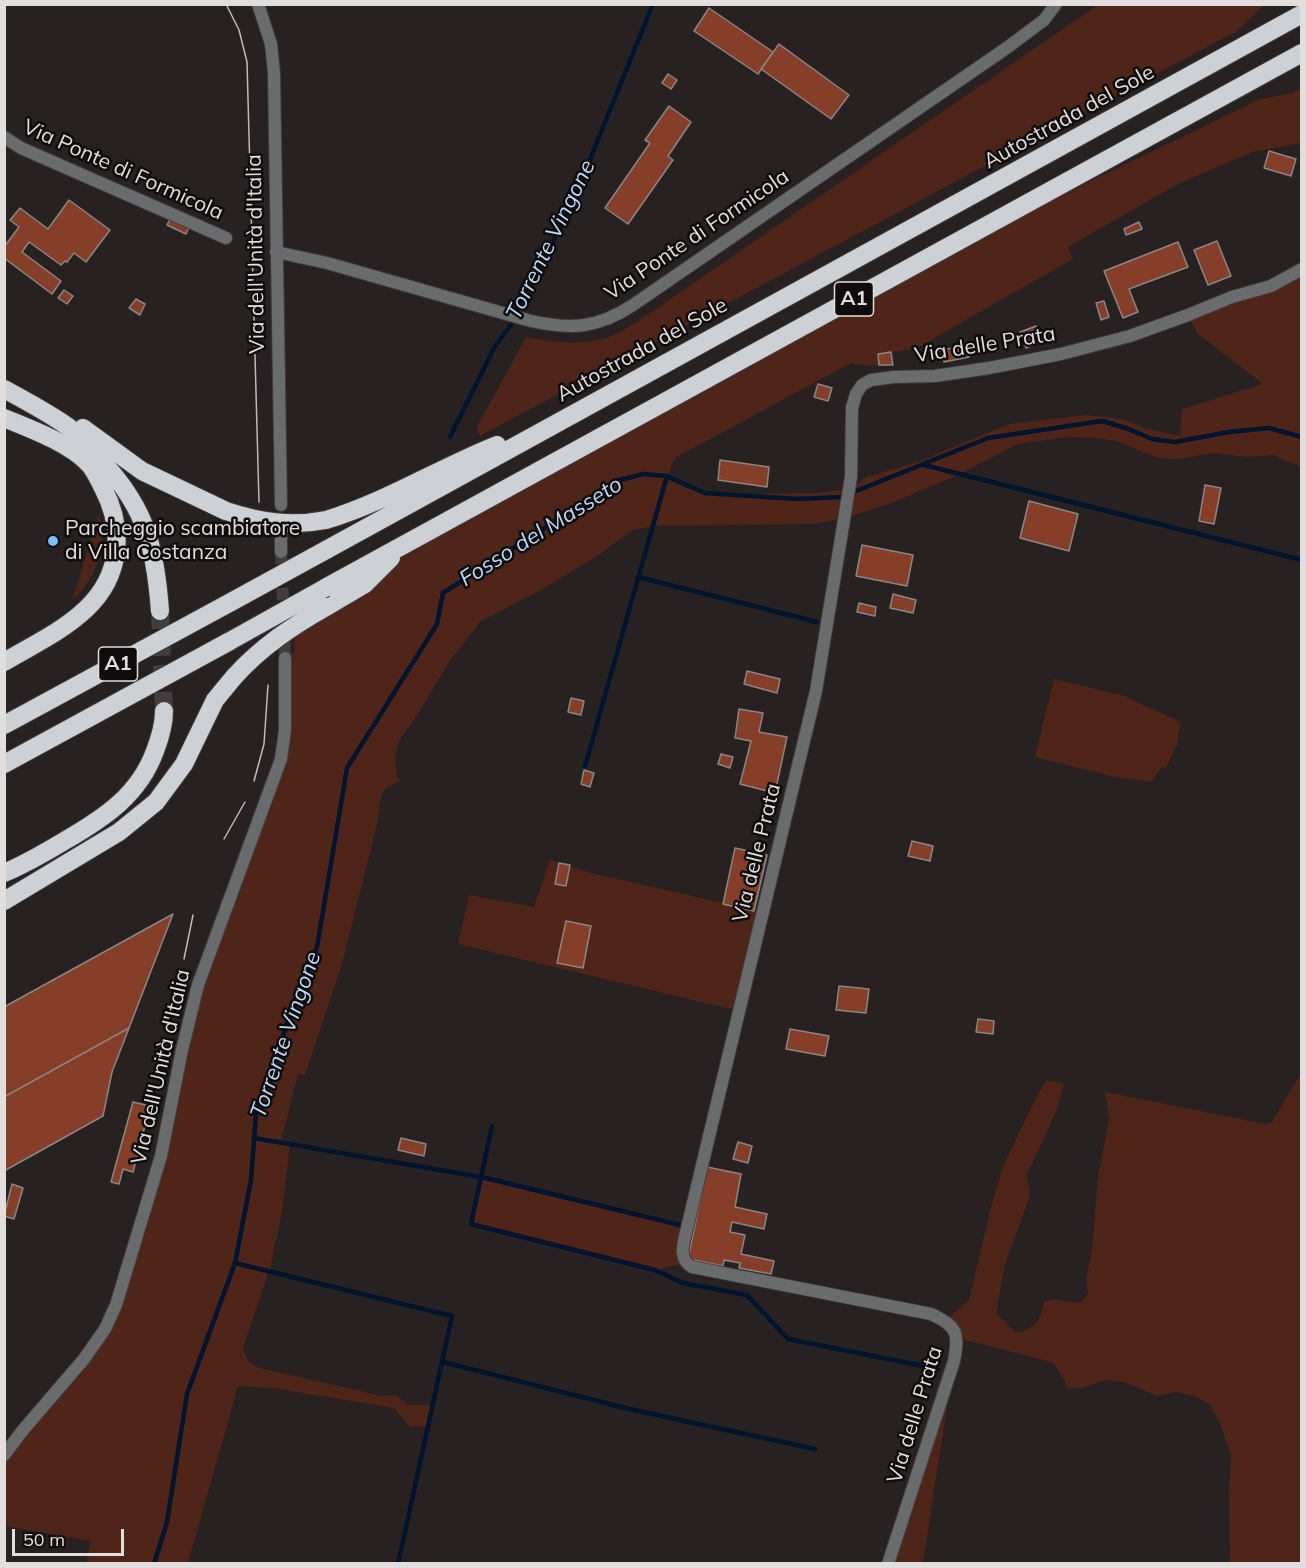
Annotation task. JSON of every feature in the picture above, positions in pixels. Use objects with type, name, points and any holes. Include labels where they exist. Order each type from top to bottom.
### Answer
[{"type":"highway","name":"Autostrada del Sole","points":[[4,725],[1302,14]]},
{"type":"highway","name":"A1","points":[[4,764],[1302,53]]},
{"type":"highway","points":[[4,388],[69,417],[142,471],[226,511],[273,523],[298,524],[326,520],[372,504],[463,458],[563,419]]},
{"type":"highway","points":[[4,388],[66,425],[124,485],[140,514],[150,541],[157,573],[160,611]]},
{"type":"highway","points":[[4,418],[38,432],[69,449],[88,464],[108,497],[115,517],[118,536],[114,566],[97,597],[75,619],[4,662]]},
{"type":"highway","points":[[4,901],[119,832],[156,802],[184,764],[215,700],[234,677],[272,641],[365,584],[406,543]]},
{"type":"highway","points":[[4,873],[38,857],[91,826],[125,799],[150,764],[161,733],[164,711]]},
{"type":"street","name":"Via dell'Unità d'Italia","points":[[258,4],[268,32],[273,57],[281,506]]},
{"type":"street","name":"Via Ponte di Formicola","points":[[276,252],[327,263],[531,321],[561,327],[599,323],[619,314],[1008,47],[1044,20],[1056,4]]},
{"type":"street","name":"Via Ponte di Formicola","points":[[4,137],[21,148],[226,238]]},
{"type":"street","name":"Via delle Prata","points":[[888,1563],[954,1361],[958,1339],[953,1329],[945,1320],[931,1314],[692,1267],[683,1258],[687,1228],[816,691],[848,503],[851,477],[852,408],[856,394],[862,385],[871,380],[935,376],[1061,354],[1161,326],[1232,297],[1271,286],[1302,269]]},
{"type":"street","points":[[281,533],[281,552]]},
{"type":"street","name":"Via dell'Unità d'Italia","points":[[4,1455],[95,1344],[110,1318],[121,1291],[161,1156],[182,1050],[198,985],[281,759],[285,730],[285,658]]},
{"type":"shaded area","points":[[1099,4],[1264,5],[1237,31],[480,436],[477,427],[526,337],[576,343],[606,338],[628,327]]},
{"type":"shaded area","points":[[1301,88],[1301,143],[1253,152],[1180,183],[1068,247],[1073,259],[915,349],[878,354],[879,365],[867,366],[851,363],[675,458],[667,476],[688,489],[754,494],[818,493],[849,489],[867,477],[918,462],[1009,424],[1086,415],[1123,419],[1145,428],[1180,436],[1182,409],[1263,384],[1197,333],[1188,315],[1301,269],[1301,467],[1273,455],[1247,457],[1214,453],[1179,459],[1158,458],[1116,441],[1096,438],[1068,437],[1018,444],[951,478],[886,505],[845,518],[814,524],[653,526],[633,530],[594,558],[541,590],[481,621],[449,662],[400,739],[395,755],[397,776],[400,781],[387,787],[381,796],[377,825],[342,964],[305,1075],[298,1074],[281,1141],[290,1143],[283,1206],[271,1265],[243,1348],[248,1360],[256,1367],[382,1396],[396,1395],[408,1405],[434,1405],[430,1426],[410,1427],[394,1408],[273,1388],[238,1386],[188,1563],[86,1563],[91,1541],[5,1526],[5,1455],[95,1344],[125,1280],[182,1050],[281,759],[285,658],[295,652],[295,625],[406,543],[901,273],[1260,99],[1293,93]]},
{"type":"shaded area","points":[[99,513],[102,537],[98,561],[88,582],[72,601]]},
{"type":"shaded area","points":[[1054,679],[1124,696],[1181,722],[1177,745],[1166,768],[1162,767],[1151,782],[1116,777],[1035,757]]},
{"type":"shaded area","points":[[550,860],[591,873],[762,912],[739,1011],[458,944],[469,895],[534,907]]},
{"type":"shaded area","points":[[1301,1073],[1301,1563],[1230,1563],[1231,1455],[1220,1423],[1209,1404],[1194,1396],[1176,1392],[1157,1396],[1124,1382],[1106,1380],[1082,1388],[1069,1389],[1054,1363],[958,1339],[945,1320],[969,1300],[991,1207],[1004,1164],[1046,1080],[1064,1084],[1056,1112],[1027,1174],[1030,1196],[1005,1264],[996,1313],[1015,1332],[1032,1327],[1036,1323],[1044,1302],[1054,1299],[1073,1303],[1081,1302],[1088,1294],[1086,1281],[1092,1249],[1098,1178],[1109,1118],[1105,1092],[1265,1124],[1272,1122]]},
{"type":"shaded area","points":[[481,1177],[680,1225],[687,1228],[685,1263],[655,1270],[471,1224]]},
{"type":"shaded area","points":[[954,1361],[923,1563],[888,1563]]},
{"type":"building","points":[[709,8],[773,52],[758,74],[694,31]]},
{"type":"building","points":[[779,44],[849,95],[831,119],[761,69]]},
{"type":"building","points":[[668,74],[677,80],[671,89],[662,83]]},
{"type":"building","points":[[669,106],[691,122],[668,156],[673,160],[628,224],[605,208],[650,143],[645,140]]},
{"type":"building","points":[[1269,151],[1296,159],[1291,176],[1264,168]]},
{"type":"building","points":[[69,200],[110,230],[86,262],[74,253],[67,262],[61,265],[29,242],[22,252],[61,281],[52,294],[4,258],[4,247],[19,227],[10,220],[20,208],[48,229]]},
{"type":"building","points":[[170,219],[189,227],[186,234],[167,225]]},
{"type":"building","points":[[1139,222],[1142,229],[1126,235],[1124,229]]},
{"type":"building","points":[[1217,241],[1231,276],[1208,285],[1194,250]]},
{"type":"building","points":[[1178,242],[1188,267],[1129,289],[1138,312],[1123,318],[1104,271]]},
{"type":"building","points":[[64,290],[73,296],[67,304],[58,298]]},
{"type":"building","points":[[136,299],[145,304],[140,315],[129,308]]},
{"type":"building","points":[[1104,301],[1109,317],[1101,320],[1096,303]]},
{"type":"building","points":[[1036,326],[1040,336],[1036,338],[1038,343],[1026,348],[1020,332]]},
{"type":"building","points":[[958,347],[959,352],[968,350],[969,357],[944,362],[942,350]]},
{"type":"building","points":[[891,352],[893,365],[879,365],[878,354]]},
{"type":"building","points":[[818,384],[832,388],[828,401],[814,397]]},
{"type":"building","points":[[720,460],[769,467],[767,487],[718,480]]},
{"type":"building","points":[[1205,485],[1221,488],[1214,524],[1199,521]]},
{"type":"building","points":[[1029,501],[1078,514],[1069,551],[1020,538]]},
{"type":"building","points":[[862,545],[913,555],[907,586],[856,576]]},
{"type":"building","points":[[893,594],[916,600],[913,613],[890,608]]},
{"type":"building","points":[[859,603],[876,607],[875,616],[857,612]]},
{"type":"building","points":[[747,671],[780,679],[777,693],[744,684]]},
{"type":"building","points":[[571,698],[584,701],[581,715],[568,712]]},
{"type":"building","points":[[739,709],[763,713],[759,732],[787,737],[775,793],[740,784],[751,741],[735,738]]},
{"type":"building","points":[[721,754],[733,757],[730,768],[718,764]]},
{"type":"building","points":[[584,770],[594,773],[590,787],[581,784]]},
{"type":"building","points":[[912,841],[933,846],[930,861],[908,856]]},
{"type":"building","points":[[735,848],[767,855],[754,911],[723,904]]},
{"type":"building","points":[[559,863],[570,865],[566,886],[555,884]]},
{"type":"building","points":[[173,914],[129,1028],[4,1097],[4,1007]]},
{"type":"building","points":[[566,921],[591,926],[583,968],[557,963]]},
{"type":"building","points":[[839,986],[869,989],[866,1013],[836,1010]]},
{"type":"building","points":[[978,1019],[994,1021],[993,1034],[976,1032]]},
{"type":"building","points":[[129,1028],[112,1072],[103,1116],[4,1171],[4,1097]]},
{"type":"building","points":[[790,1029],[829,1036],[825,1056],[786,1049]]},
{"type":"building","points":[[133,1102],[150,1106],[133,1172],[123,1169],[119,1184],[111,1182]]},
{"type":"building","points":[[401,1138],[426,1144],[424,1156],[398,1150]]},
{"type":"building","points":[[738,1142],[752,1146],[748,1163],[733,1159]]},
{"type":"building","points":[[707,1167],[741,1174],[735,1207],[767,1214],[764,1229],[732,1222],[730,1232],[745,1235],[741,1254],[774,1261],[771,1274],[739,1268],[740,1263],[724,1260],[723,1266],[688,1259]]},
{"type":"building","points":[[12,1184],[23,1188],[14,1219],[4,1216]]},
{"type":"waterway","name":"Torrente Vingone","points":[[450,437],[494,348],[512,323],[530,282],[567,216],[653,4]]},
{"type":"waterway","name":"Torrente Vingone","points":[[154,1564],[167,1522],[187,1394],[235,1263],[251,1180],[256,1113],[298,993],[317,947],[347,768],[437,624],[443,593],[616,481],[643,474],[666,476],[705,493],[797,499],[841,497],[988,438],[1102,421],[1152,439],[1175,442],[1229,432],[1269,428],[1302,437]]},
{"type":"waterway","points":[[924,465],[1302,560]]},
{"type":"waterway","points":[[585,766],[667,476]]},
{"type":"waterway","points":[[638,577],[817,622]]},
{"type":"waterway","points":[[492,1126],[471,1224],[655,1270],[683,1283],[747,1295],[788,1339],[938,1369]]},
{"type":"waterway","points":[[254,1138],[481,1177],[680,1225]]},
{"type":"waterway","points":[[235,1263],[452,1316],[398,1564]]},
{"type":"waterway","points":[[443,1362],[629,1409],[815,1449]]},
{"type":"tunnel","points":[[281,552],[285,658]]},
{"type":"tunnel","points":[[160,611],[164,711]]},
{"type":"tram line","points":[[226,4],[239,30],[247,62],[259,502]]},
{"type":"tram line","points":[[254,781],[264,744],[268,685]]},
{"type":"tram line","points":[[224,839],[245,802]]},
{"type":"tram line","points":[[184,959],[193,915]]},
{"type":"place","name":"Parcheggio scambiatore di Villa Costanza","points":[[53,541]]},
{"type":"water label","name":"Fosso del Masseto","points":[[541,532]]}]
